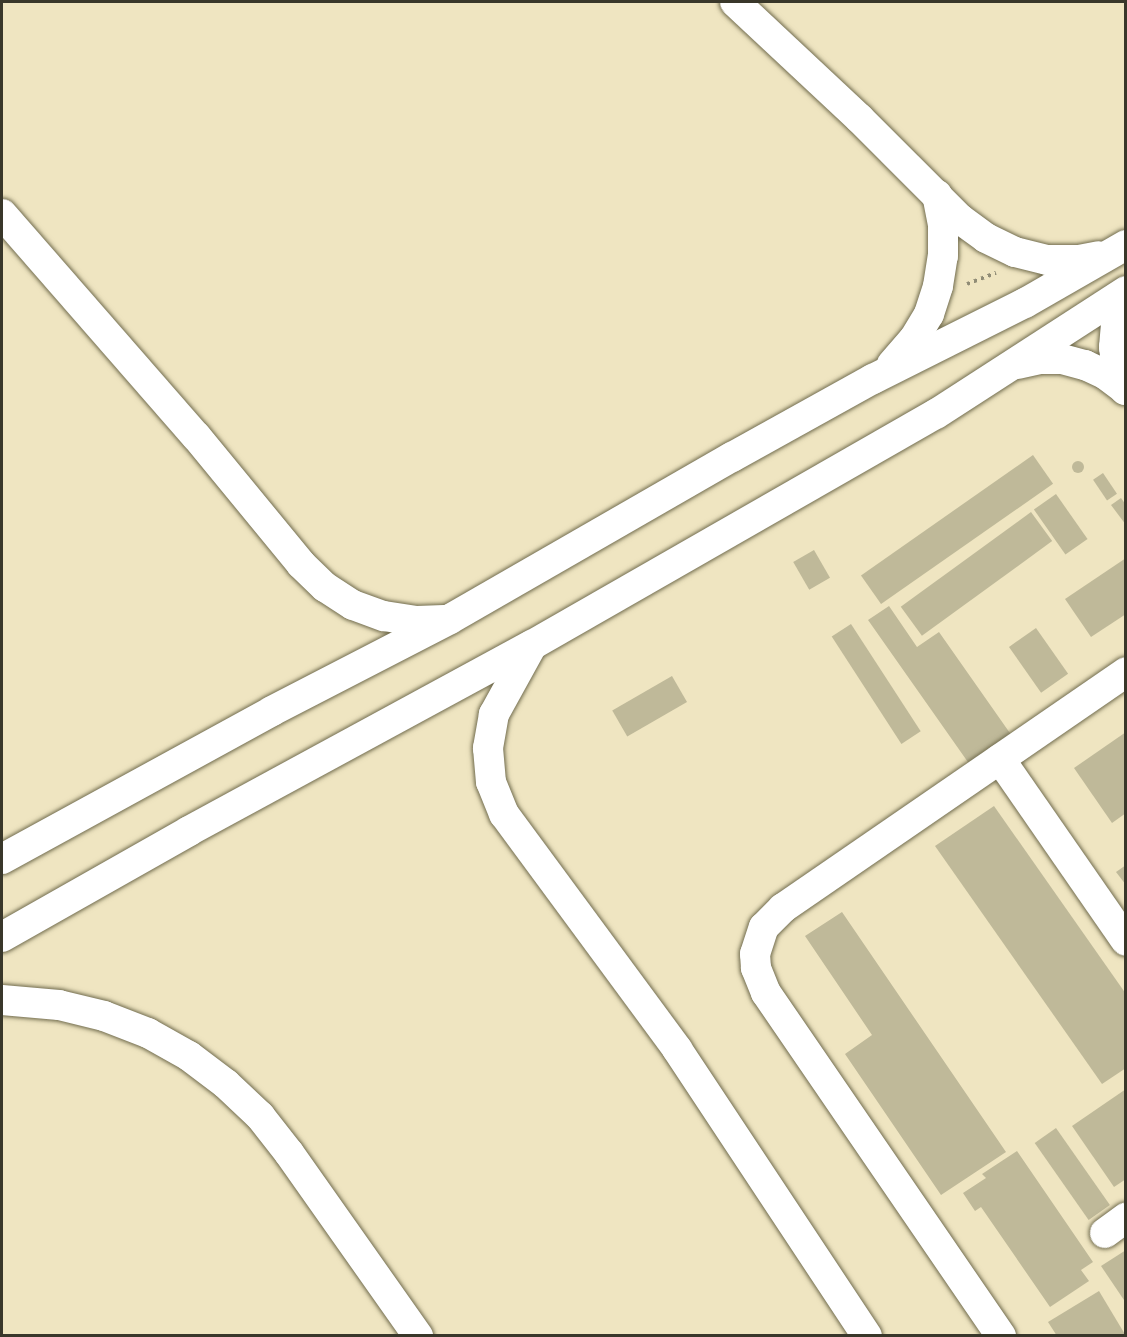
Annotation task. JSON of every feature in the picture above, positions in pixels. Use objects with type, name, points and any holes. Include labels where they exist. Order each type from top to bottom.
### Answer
[{"type":"street","points":[[735,2],[960,219],[986,238],[1015,252],[1047,260],[1079,260],[1118,249]]},
{"type":"street","points":[[873,379],[896,361],[914,339],[929,314],[938,286],[943,256],[943,225],[937,195]]},
{"type":"street","points":[[2,214],[196,436],[301,564],[325,587],[353,605],[384,616],[417,621],[450,620]]},
{"type":"street","points":[[2,859],[272,711],[450,620],[722,462],[873,379],[1025,303],[1118,249]]},
{"type":"street","points":[[2,937],[229,808],[532,645],[936,414],[1125,291]]},
{"type":"street","points":[[1125,300],[1116,325],[1114,347],[1117,369],[1125,390]]},
{"type":"street","points":[[1015,364],[1039,359],[1062,359],[1085,365],[1106,375],[1125,390]]},
{"type":"street","points":[[532,645],[508,683],[494,714],[488,748],[491,782],[504,814],[677,1049],[867,1335]]},
{"type":"street","points":[[1001,1335],[766,993],[756,968],[755,954],[764,927],[783,908],[1125,672]]},
{"type":"street","points":[[1000,759],[1125,941]]},
{"type":"street","points":[[2,1000],[59,1005],[104,1016],[148,1033],[178,1050],[226,1084],[260,1116],[290,1153],[418,1335]]},
{"type":"street","points":[[824,1273],[850,1335]]},
{"type":"path","points":[[938,286],[959,287],[1009,268],[1015,252]]},
{"type":"sand","points":[[2,2],[1125,2],[1125,1335],[2,1335]]},
{"type":"building","points":[[1033,455],[1053,484],[881,604],[861,575]]},
{"type":"building","points":[[1078,461],[1084,467],[1078,473],[1072,467]]},
{"type":"building","points":[[1103,473],[1117,494],[1107,500],[1093,480]]},
{"type":"building","points":[[1056,494],[1088,539],[1065,555],[1034,509]]},
{"type":"building","points":[[1121,498],[1126,505],[1126,525],[1111,505]]},
{"type":"building","points":[[1031,512],[1052,541],[922,636],[901,607]]},
{"type":"building","points":[[814,550],[830,578],[809,590],[793,562]]},
{"type":"building","points":[[1126,558],[1126,614],[1091,637],[1065,599]]},
{"type":"building","points":[[889,606],[917,647],[939,632],[1012,736],[970,765],[868,620]]},
{"type":"building","points":[[851,624],[921,731],[901,744],[832,637]]},
{"type":"building","points":[[1036,628],[1068,674],[1041,693],[1009,647]]},
{"type":"building","points":[[672,676],[687,702],[627,736],[612,710]]},
{"type":"building","points":[[1126,732],[1126,813],[1112,823],[1074,768]]},
{"type":"building","points":[[994,806],[1126,994],[1126,1068],[1102,1084],[935,846]]},
{"type":"building","points":[[1126,865],[1126,885],[1116,872]]},
{"type":"building","points":[[842,912],[1006,1152],[941,1195],[845,1054],[872,1035],[805,936]]},
{"type":"building","points":[[1126,1089],[1126,1179],[1114,1187],[1072,1126]]},
{"type":"building","points":[[1056,1128],[1110,1205],[1089,1220],[1035,1143]]},
{"type":"building","points":[[1017,1151],[1093,1262],[1081,1270],[1089,1281],[1050,1307],[981,1207],[975,1211],[963,1193],[986,1178],[982,1174]]},
{"type":"building","points":[[1126,1250],[1126,1303],[1101,1266]]},
{"type":"building","points":[[1099,1291],[1126,1336],[1057,1336],[1048,1322]]}]
